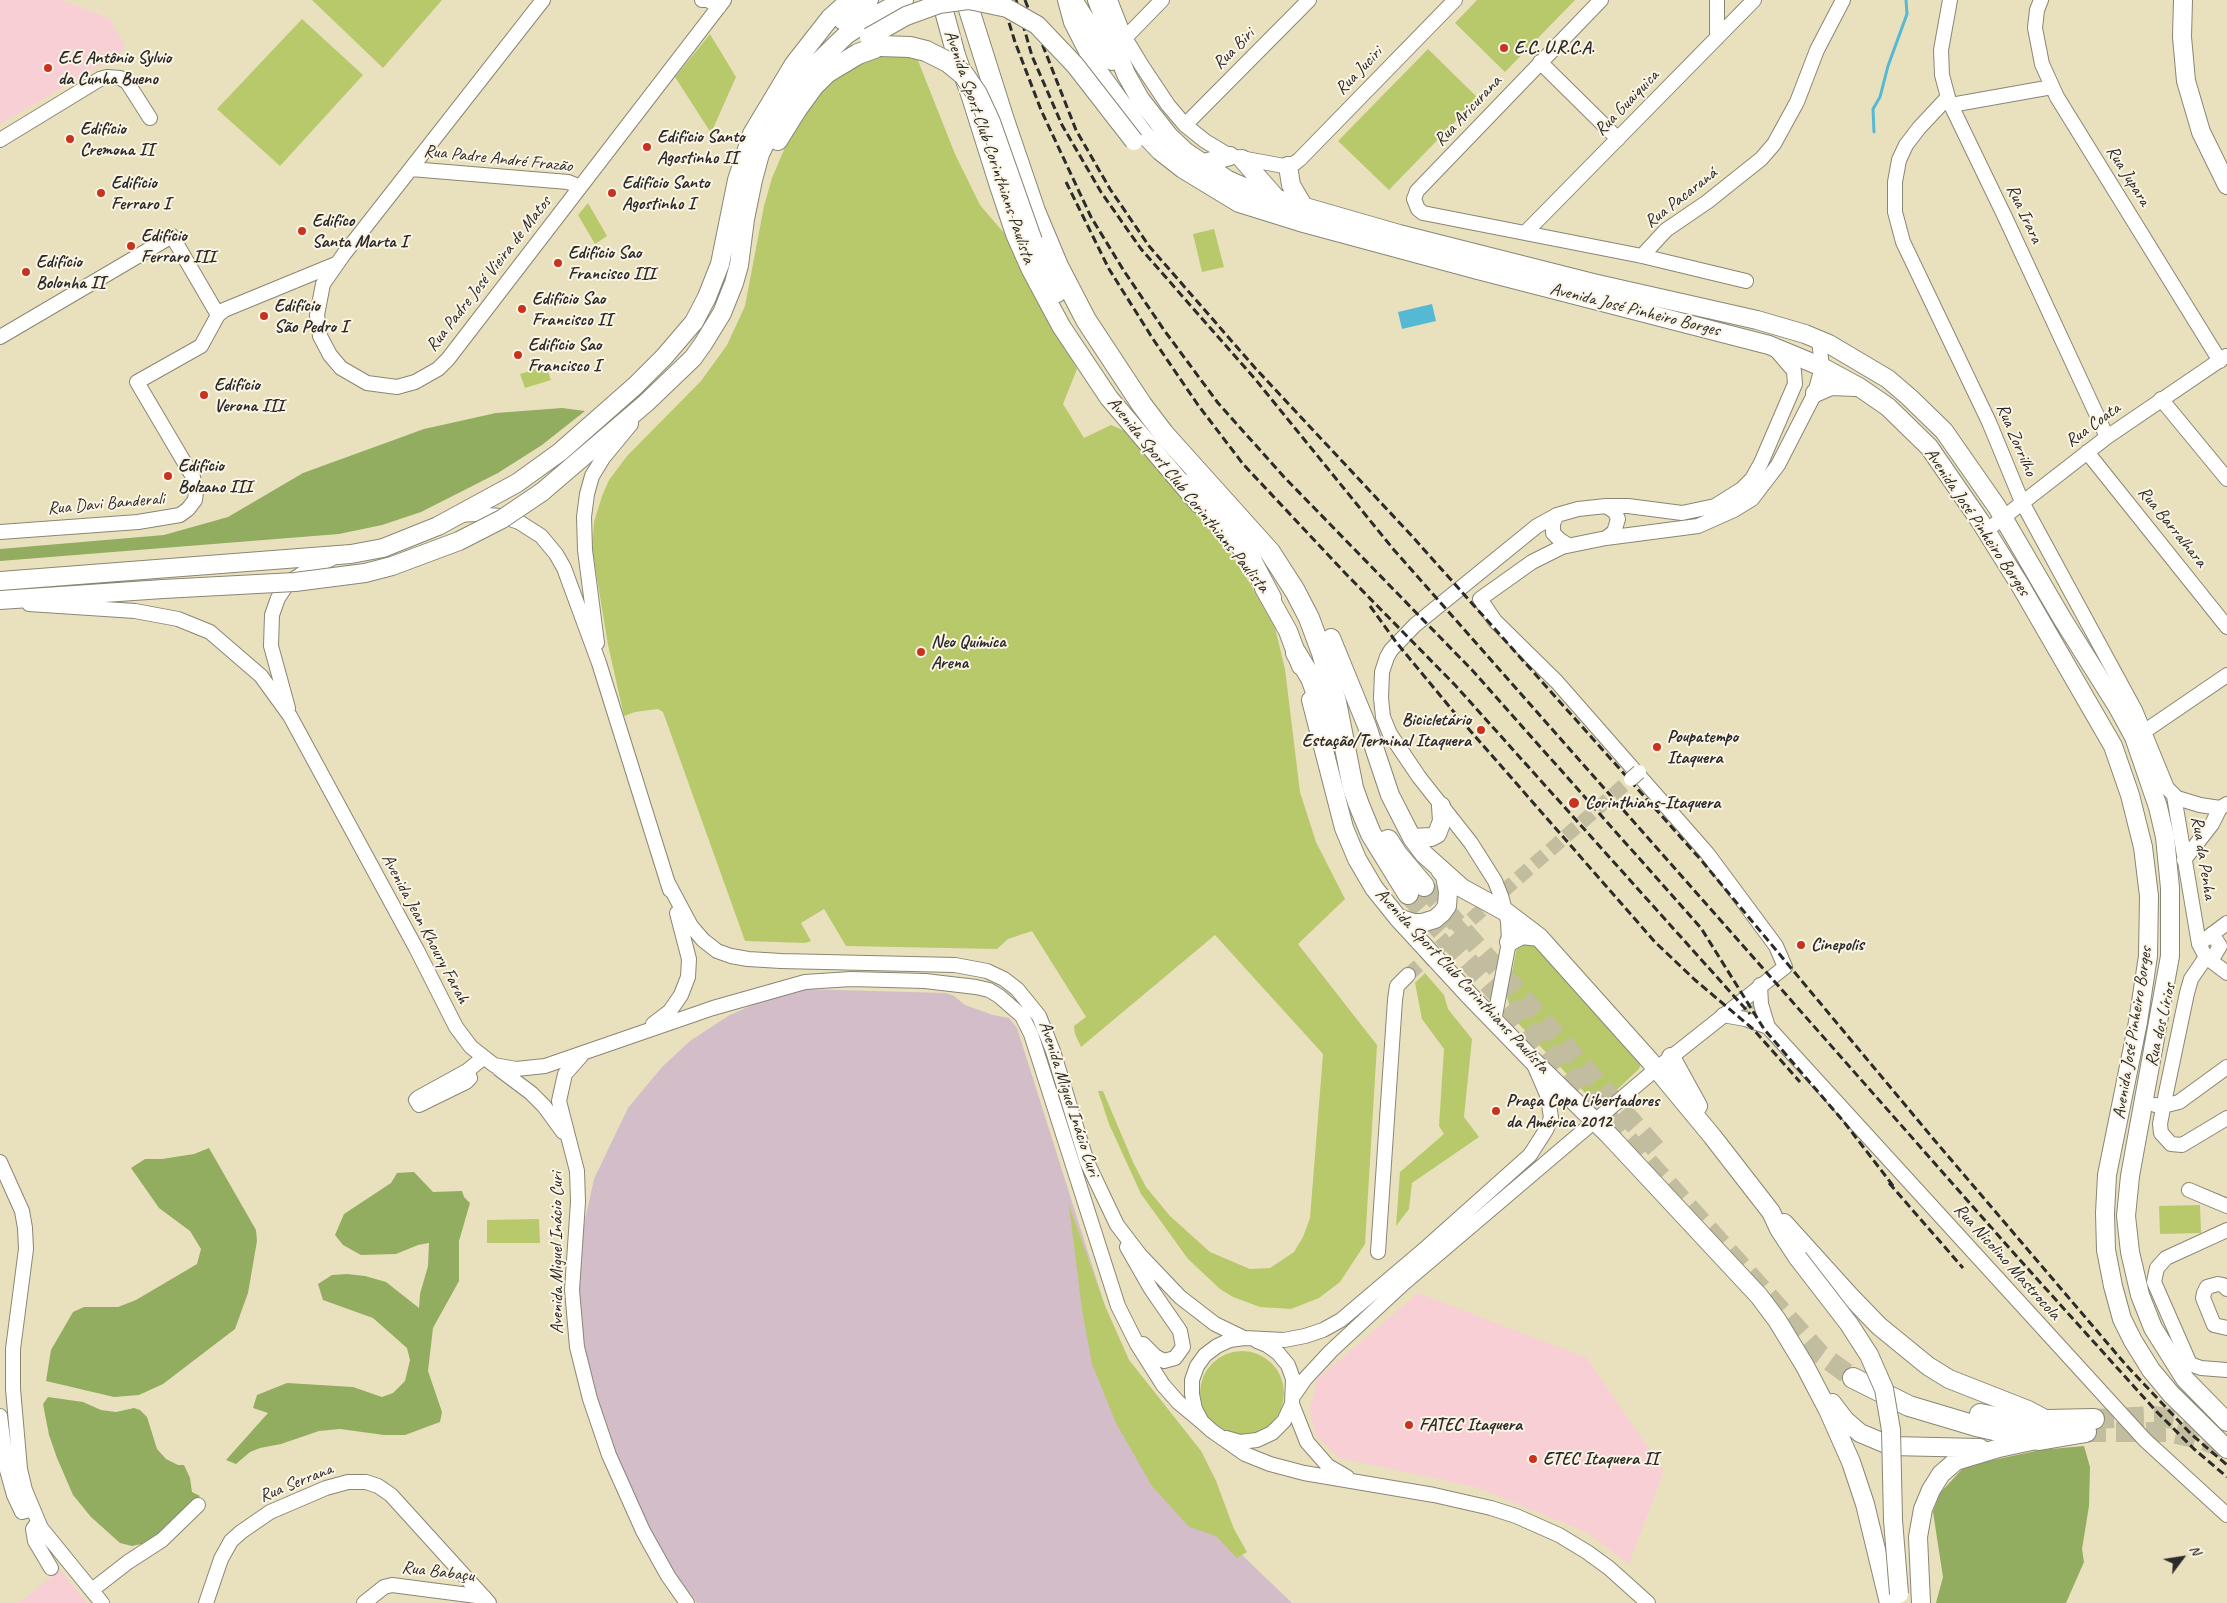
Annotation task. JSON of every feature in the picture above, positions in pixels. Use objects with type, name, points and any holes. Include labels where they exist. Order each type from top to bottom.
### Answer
[{"type":"highway","name":"Avenida Sport Club Corinthians Paulista","points":[[968,0],[1004,120],[1035,210],[1058,266],[1086,320],[1142,405],[1164,434],[1259,539],[1295,591],[1309,618],[1322,653],[1336,702],[1353,788],[1371,834],[1416,890],[1369,799],[1331,638],[1310,596],[1276,544],[1153,402],[1095,314],[1065,255],[1051,220],[978,0]]},
{"type":"highway","points":[[821,70],[858,54],[874,42],[926,51],[948,62],[964,75],[977,94],[990,122],[1041,263],[1086,339],[1125,389],[1142,405]]},
{"type":"highway","points":[[1164,434],[1185,472],[1250,558],[1271,598]]},
{"type":"highway","points":[[1296,653],[1311,678],[1353,788]]},
{"type":"highway","points":[[1858,1374],[1966,1411],[2001,1418],[2047,1420],[2090,1425],[2038,1440],[1946,1418],[1909,1406],[1858,1374]]},
{"type":"main road","points":[[0,581],[351,554],[383,548],[422,533],[458,516],[517,483],[560,452],[635,386],[682,337],[701,310],[714,281],[721,257],[733,198],[752,134],[781,84],[805,51],[830,18],[850,0]]},
{"type":"main road","points":[[805,51],[869,0]]},
{"type":"main road","points":[[0,600],[163,588],[295,582],[365,573],[436,551],[482,530],[523,506],[614,437],[693,358],[722,313],[739,265],[745,219],[772,153],[790,120],[814,87],[821,70],[846,35],[904,0]]},
{"type":"main road","name":"Avenida Sport Club Corinthians Paulista","points":[[941,0],[956,55],[1015,234],[1031,270],[1058,319],[1109,398],[1214,521],[1271,598],[1296,653],[1312,702],[1344,828],[1374,888],[1398,918],[1494,1022],[1596,1120],[1758,1296],[1777,1320],[1805,1366],[1852,1462],[1865,1504],[1889,1603]]},
{"type":"main road","points":[[874,42],[906,16],[939,4],[968,0],[1007,8],[1038,25],[1075,65],[1134,141],[1153,161],[1179,181],[1213,199],[1239,203]]},
{"type":"main road","name":"Avenida José Pinheiro Borges","points":[[1066,0],[1073,22],[1098,71],[1143,133],[1160,151],[1183,169],[1239,203],[1478,270],[1752,340],[1769,346],[1822,367],[1859,387],[1888,407],[1929,448],[1986,531],[2020,585],[2113,746],[2130,795],[2143,847],[2149,896],[2148,956],[2138,1022],[2108,1175],[2105,1213],[2106,1250],[2122,1319],[2133,1341],[2151,1370],[2171,1394],[2227,1449]]},
{"type":"main road","points":[[1073,0],[1117,68],[1126,74]]},
{"type":"main road","name":"Avenida José Pinheiro Borges","points":[[1097,0],[1126,74],[1140,100],[1186,152],[1228,180],[1260,194],[1428,242],[1592,283],[1776,324],[1819,340],[1857,360],[1888,380],[1927,413],[1948,436],[2004,517],[2063,620],[2117,706],[2134,737],[2158,806],[2165,838],[2170,888],[2170,956],[2130,1176],[2126,1216],[2130,1252],[2140,1294],[2153,1328],[2168,1354],[2186,1379],[2227,1422]]},
{"type":"main road","points":[[2182,0],[2181,14],[2186,81],[2201,132],[2227,185]]},
{"type":"main road","points":[[1202,164],[1236,158],[1278,199]]},
{"type":"main road","points":[[1288,166],[1291,185],[1304,207]]},
{"type":"main road","points":[[1752,340],[1757,329],[1763,325],[1776,324]]},
{"type":"main road","points":[[1815,393],[1831,386],[1859,387]]},
{"type":"main road","points":[[2020,585],[2032,591],[2045,588]]},
{"type":"main road","points":[[2039,618],[2052,616],[2063,620]]},
{"type":"main road","name":"Avenida Sport Club Corinthians Paulista","points":[[1331,638],[1367,726],[1390,795],[1412,838],[1439,868],[1462,888],[1506,912],[1539,936],[1656,1069],[1712,1136],[1771,1212],[1793,1232],[1879,1326],[1928,1366],[1949,1379],[2028,1410],[2047,1420]]},
{"type":"main road","points":[[1412,838],[1431,837],[1437,834],[1442,821],[1441,806]]},
{"type":"main road","points":[[1398,918],[1414,923],[1422,923],[1435,919],[1442,913],[1447,906],[1448,892],[1444,876],[1439,868]]},
{"type":"main road","points":[[1509,942],[1522,935],[1539,936]]},
{"type":"main road","points":[[1671,1057],[1712,1136]]},
{"type":"main road","name":"Avenida Sport Club Corinthians Paulista","points":[[1771,1212],[1778,1229],[1849,1324],[1869,1355],[1884,1389],[1891,1430],[1893,1520],[1901,1603]]},
{"type":"main road","points":[[1805,1366],[1845,1420],[1860,1433],[1875,1441],[1891,1446],[1999,1448]]},
{"type":"main road","points":[[1921,1603],[1918,1537],[1923,1508],[1930,1490],[1941,1474],[1956,1461],[1999,1448],[2038,1440]]},
{"type":"street","name":"Rua Padre José Vieira de Matos","points":[[543,0],[336,264],[323,284],[318,301],[320,336],[330,355],[341,368],[368,383],[397,387],[416,382],[438,370],[722,4]]},
{"type":"street","points":[[702,0],[722,4]]},
{"type":"street","points":[[1110,0],[1125,38],[1153,85],[1185,124],[1205,141],[1236,158],[1274,166],[1288,166]]},
{"type":"street","points":[[1125,38],[1162,0]]},
{"type":"street","name":"Rua Biri","points":[[1185,124],[1309,0]]},
{"type":"street","name":"Rua Juciri","points":[[1288,166],[1300,158],[1455,0]]},
{"type":"street","name":"Rua Aricurana","points":[[1418,209],[1414,199],[1417,191],[1600,0]]},
{"type":"street","points":[[1717,0],[1717,38]]},
{"type":"street","name":"Rua Guaiquica","points":[[1526,232],[1754,0]]},
{"type":"street","name":"Rua Pacaraná","points":[[1418,209],[1423,214],[1526,232],[1642,256],[1666,230],[1730,184],[1761,159],[1774,144],[1797,102],[1817,50],[1843,0]]},
{"type":"street","name":"Rua Irara","points":[[1950,0],[1941,50],[1942,75],[1950,101],[2107,437]]},
{"type":"street","name":"Rua Jupara","points":[[2041,0],[2037,10],[2035,28],[2042,64],[2052,87],[2223,359]]},
{"type":"street","points":[[1540,62],[1618,139]]},
{"type":"street","points":[[0,140],[100,79],[107,77],[120,78],[127,82],[150,118]]},
{"type":"street","points":[[1950,101],[2052,87]]},
{"type":"street","name":"Rua Zorrilho","points":[[1950,101],[1919,128],[1906,145],[1900,160],[1895,182],[1895,212],[1903,242],[1989,422],[2022,502],[2145,731],[2165,783],[2174,796]]},
{"type":"street","name":"Rua Padre André Frazão","points":[[411,169],[568,182],[580,187]]},
{"type":"street","points":[[0,337],[172,236],[218,314],[244,300],[336,264]]},
{"type":"street","points":[[1642,256],[1746,280]]},
{"type":"street","name":"Rua Davi Banderali","points":[[0,532],[138,522],[180,516],[188,509],[195,500],[196,492],[193,477],[137,382],[201,346],[218,314]]},
{"type":"street","points":[[1223,1438],[1240,1442],[1257,1440],[1272,1433],[1284,1421],[1293,1400],[1321,1360],[1403,1284],[1656,1069],[1760,984],[1785,967],[1776,946],[1707,853],[1557,682],[1495,621],[1480,599],[1532,562],[1568,545],[1698,526],[1734,510],[1752,499],[1778,465],[1815,393],[1822,367],[1819,340]]},
{"type":"street","points":[[1494,1022],[1509,942],[1506,912],[1491,875],[1471,843],[1441,806],[1397,745],[1383,717],[1381,682],[1387,657],[1391,650],[1415,626],[1537,526],[1557,515],[1578,509],[1606,506],[1628,506],[1682,513],[1716,506],[1732,497],[1752,479],[1761,463],[1795,384],[1796,377],[1792,367],[1782,355],[1769,346]]},
{"type":"street","name":"Rua Coata","points":[[1986,531],[2107,437],[2223,359]]},
{"type":"street","points":[[1795,384],[1802,380],[1808,381],[1815,393]]},
{"type":"street","points":[[2161,399],[2227,479]]},
{"type":"street","points":[[599,663],[585,550],[584,517],[586,494],[592,476],[614,437]]},
{"type":"street","name":"Rua Barralhara","points":[[2087,452],[2227,627]]},
{"type":"street","points":[[2016,538],[2016,520],[2022,502]]},
{"type":"street","points":[[1606,506],[1615,512],[1618,518],[1614,532],[1606,538]]},
{"type":"street","points":[[458,516],[473,514],[493,516],[518,522],[529,527],[548,544],[564,568],[599,663],[687,945],[689,959],[688,977],[681,995],[670,1011],[637,1033]]},
{"type":"street","points":[[1557,515],[1553,523],[1553,533],[1568,545]]},
{"type":"street","name":"Avenida Jean Khoury Farah","points":[[290,716],[271,646],[272,615],[278,598],[288,583],[299,575],[327,560],[351,554]]},
{"type":"street","name":"Avenida Jean Khoury Farah","points":[[0,600],[69,608],[135,611],[186,622],[210,632],[240,656],[261,676],[290,716],[417,950],[448,1014],[471,1047],[489,1062]]},
{"type":"street","points":[[2145,731],[2227,675]]},
{"type":"street","points":[[2174,796],[2200,805],[2224,806]]},
{"type":"street","name":"Rua da Penha","points":[[2174,796],[2199,944],[2208,959],[2227,973]]},
{"type":"street","points":[[2184,860],[2224,806]]},
{"type":"street","name":"Avenida Miguel Inácio Curi","points":[[667,881],[691,926],[703,940],[730,956],[781,961],[955,965],[987,970],[1004,978],[1017,989],[1039,1016],[1053,1051],[1087,1162],[1117,1225],[1140,1255],[1180,1298],[1215,1324],[1249,1339]]},
{"type":"street","points":[[2199,944],[2227,923]]},
{"type":"street","name":"Rua dos Lírios","points":[[2212,934],[2220,946],[2191,979],[2186,993],[2163,1106],[2161,1133],[2165,1140],[2176,1146],[2186,1144],[2227,1118]]},
{"type":"street","points":[[1378,1252],[1396,986],[1408,975]]},
{"type":"street","name":"Avenida Miguel Inácio Curi","points":[[688,1603],[668,1576],[644,1531],[609,1455],[588,1390],[577,1347],[573,1319],[578,1171],[559,1101],[561,1086],[570,1066],[586,1052],[637,1033],[753,995],[804,982],[850,979],[924,981],[958,984],[989,990],[1012,1005],[1022,1016],[1031,1034],[1118,1306],[1136,1344],[1163,1385],[1178,1402],[1212,1431],[1245,1454],[1270,1464],[1463,1501],[1491,1508],[1538,1524],[1559,1535],[1609,1568],[1648,1603]]},
{"type":"street","name":"Rua Nicolino Mastrocola","points":[[1760,984],[1761,1004],[1768,1027],[2145,1440],[2227,1515]]},
{"type":"street","name":"Rua Nicolino Mastrocola","points":[[1724,1015],[1745,1019],[1768,1027]]},
{"type":"street","points":[[467,1071],[489,1062],[516,1069],[538,1067],[561,1062],[586,1052]]},
{"type":"street","points":[[1202,1422],[1195,1409],[1192,1380],[1197,1366],[1206,1354],[1230,1340],[1284,1340],[1323,1330],[1341,1320],[1384,1285],[1530,1154],[1543,1136],[1551,1118],[1546,1091],[1531,1059]]},
{"type":"street","name":"Avenida Miguel Inácio Curi","points":[[489,1062],[520,1083],[544,1106],[572,1148]]},
{"type":"street","points":[[2144,1103],[2163,1106],[2189,1097],[2227,1067]]},
{"type":"street","points":[[0,1162],[22,1211],[25,1228],[26,1249],[6,1381],[20,1469],[25,1490],[35,1516],[54,1546],[102,1603]]},
{"type":"street","points":[[2189,1190],[2227,1206]]},
{"type":"street","points":[[1117,1225],[1138,1268],[1180,1331],[1183,1347],[1180,1354],[1169,1360],[1155,1356],[1144,1345],[1118,1306]]},
{"type":"street","points":[[2227,1230],[2166,1258],[2157,1268],[2154,1282],[2190,1364],[2201,1368],[2227,1370]]},
{"type":"street","points":[[2227,1289],[2223,1284],[2218,1284],[2207,1287],[2204,1292],[2204,1298],[2214,1325],[2227,1328]]},
{"type":"street","points":[[1249,1339],[1267,1344],[1278,1352],[1288,1365],[1293,1380],[1293,1400]]},
{"type":"street","name":"Avenida Miguel Inácio Curi","points":[[1293,1400],[1307,1442],[1316,1454],[1328,1466],[1356,1482]]},
{"type":"street","points":[[0,1416],[7,1470],[14,1495],[22,1512],[35,1516]]},
{"type":"street","name":"Rua Serrana","points":[[206,1603],[221,1559],[232,1540],[241,1532],[270,1512],[326,1488],[348,1482],[366,1482],[378,1486],[391,1495],[486,1600]]},
{"type":"street","points":[[92,1590],[128,1562],[162,1540],[198,1505]]},
{"type":"street","points":[[35,1516],[33,1529],[35,1541],[51,1568]]},
{"type":"street","name":"Rua Babaçu","points":[[364,1603],[384,1587],[392,1585],[486,1600]]},
{"type":"shaded area","name":"E.E Antônio Sylvio da Cunha Bueno","points":[[0,0],[61,0],[109,18],[124,44],[124,50],[0,124]]},
{"type":"shaded area","points":[[802,989],[946,993],[954,996],[965,1005],[993,1015],[1009,1018],[1017,1028],[1105,1306],[1129,1360],[1201,1451],[1216,1481],[1242,1555],[1292,1603],[697,1603],[674,1572],[634,1502],[606,1432],[584,1357],[576,1305],[578,1252],[594,1179],[628,1108],[662,1067],[690,1041],[728,1016],[772,996]]},
{"type":"shaded area","points":[[1418,1293],[1587,1358],[1664,1471],[1629,1564],[1586,1532],[1476,1487],[1339,1458],[1315,1435],[1310,1408],[1317,1379]]},
{"type":"shaded area","points":[[60,1570],[87,1603],[19,1603]]},
{"type":"green space","points":[[312,0],[442,0],[383,68]]},
{"type":"green space","name":"E.C. U.R.C.A.","points":[[1477,0],[1575,0],[1505,72],[1455,23]]},
{"type":"green space","points":[[302,19],[363,75],[280,166],[217,109]]},
{"type":"green space","points":[[710,34],[736,77],[711,133],[675,77]]},
{"type":"green space","points":[[1428,49],[1478,98],[1389,190],[1338,141]]},
{"type":"green space","name":"Neo Química Arena","points":[[907,53],[917,58],[955,154],[980,205],[1004,233],[1077,369],[1063,404],[1084,438],[1111,425],[1132,434],[1218,534],[1251,585],[1275,628],[1285,669],[1300,792],[1316,842],[1345,899],[1298,944],[1377,1045],[1365,1244],[1340,1282],[1319,1298],[1291,1309],[1260,1307],[1233,1297],[1220,1289],[1188,1259],[1141,1194],[1109,1124],[1098,1091],[1103,1091],[1133,1162],[1146,1187],[1170,1216],[1210,1252],[1250,1269],[1270,1268],[1294,1252],[1303,1237],[1310,1218],[1323,1054],[1215,935],[1081,1047],[1075,1034],[1074,1026],[1086,1017],[1032,931],[1008,939],[997,949],[846,946],[824,909],[801,923],[811,941],[805,943],[745,941],[663,712],[658,709],[635,712],[624,716],[608,645],[592,548],[594,522],[602,496],[609,480],[627,456],[701,381],[727,345],[745,306],[764,206],[772,178],[786,145],[802,120],[812,94],[871,54]]},
{"type":"green space","points":[[588,203],[607,236],[595,244],[578,215]]},
{"type":"green space","points":[[1214,229],[1224,267],[1202,272],[1193,234]]},
{"type":"green space","points":[[546,366],[551,380],[525,388],[520,374]]},
{"type":"green space","points":[[562,408],[585,411],[542,445],[498,473],[421,512],[382,525],[339,534],[0,561],[0,549],[164,535],[228,517],[303,473],[424,429],[496,413]]},
{"type":"green space","points":[[1531,940],[1641,1064],[1639,1069],[1606,1100],[1599,1102],[1590,1098],[1513,1018],[1507,997],[1517,947]]},
{"type":"green space","points":[[1425,973],[1444,995],[1448,1009],[1472,1039],[1464,1117],[1479,1137],[1412,1183],[1409,1209],[1396,1226],[1400,1172],[1444,1134],[1439,1126],[1444,1049],[1422,1019],[1415,983]]},
{"type":"green space","points":[[209,1148],[256,1230],[257,1241],[248,1293],[235,1329],[163,1384],[139,1395],[114,1397],[46,1381],[51,1350],[73,1312],[84,1307],[118,1307],[136,1300],[197,1264],[201,1249],[190,1231],[159,1208],[131,1168],[145,1159],[162,1159],[194,1154]]},
{"type":"green space","points":[[414,1172],[433,1192],[462,1191],[464,1197],[470,1203],[459,1241],[459,1281],[433,1328],[428,1371],[442,1412],[440,1422],[405,1435],[384,1435],[340,1429],[319,1431],[281,1444],[260,1448],[250,1452],[236,1464],[226,1460],[268,1413],[253,1408],[257,1395],[287,1383],[353,1387],[382,1397],[393,1393],[405,1381],[410,1360],[407,1348],[373,1318],[323,1300],[318,1284],[332,1275],[365,1276],[386,1282],[419,1308],[420,1294],[428,1266],[429,1243],[418,1245],[396,1254],[361,1255],[343,1245],[335,1235],[344,1214],[391,1183],[397,1173]]},
{"type":"green space","points":[[1069,1205],[1105,1306],[1129,1360],[1201,1451],[1216,1481],[1234,1529],[1247,1552],[1237,1558],[1216,1536],[1189,1527],[1152,1486],[1116,1423],[1092,1364],[1082,1310]]},
{"type":"green space","points":[[2200,1205],[2201,1233],[2160,1234],[2159,1206]]},
{"type":"green space","points":[[539,1219],[540,1243],[487,1243],[487,1220]]},
{"type":"green space","points":[[1234,1351],[1250,1351],[1266,1358],[1277,1369],[1284,1385],[1281,1409],[1272,1423],[1266,1428],[1250,1435],[1234,1435],[1218,1428],[1207,1417],[1200,1401],[1200,1385],[1207,1369],[1218,1358]]},
{"type":"green space","points":[[48,1397],[83,1402],[101,1410],[116,1412],[134,1408],[140,1410],[147,1417],[157,1449],[166,1459],[178,1465],[184,1465],[190,1478],[192,1492],[200,1496],[170,1529],[146,1543],[132,1546],[120,1543],[91,1517],[73,1495],[49,1435],[43,1404]]},
{"type":"green space","points":[[2084,1446],[2090,1467],[2089,1506],[2082,1549],[2084,1562],[2066,1603],[1936,1603],[1943,1577],[1933,1512],[1940,1493],[1965,1466],[2040,1450]]},
{"type":"water","points":[[1432,304],[1436,321],[1402,329],[1398,312]]},
{"type":"waterway","points":[[1874,132],[1873,109],[1880,97],[1888,66],[1907,14],[1906,0]]},
{"type":"tunnel","points":[[1408,975],[1631,779]]},
{"type":"tunnel","points":[[1424,886],[1656,1149]]},
{"type":"tunnel","points":[[1408,894],[1820,1354],[1853,1378]]},
{"type":"tunnel","points":[[1745,1019],[1742,1015],[1743,1010],[1753,1002],[1761,1004]]},
{"type":"tunnel","points":[[2094,1419],[2155,1416],[2186,1421],[2211,1431]]},
{"type":"tunnel","points":[[2086,1432],[2168,1432],[2203,1440],[2227,1450]]},
{"type":"railway","points":[[1002,0],[1015,42],[1041,110],[1091,217],[1124,271],[1164,330],[1218,403],[1285,478],[1472,670],[1701,928],[1764,1029],[1844,1122],[1894,1187]]},
{"type":"railway","points":[[1016,0],[1032,56],[1062,125],[1101,192],[1141,249],[1255,379],[1394,550],[2020,1260],[2156,1411],[2194,1449],[2227,1477]]},
{"type":"railway","points":[[1025,0],[1076,130],[1110,189],[1149,246],[1256,369],[1411,535],[1701,860],[1936,1142],[2126,1365],[2191,1434],[2227,1465]]},
{"type":"railway","points":[[1066,182],[1109,269],[1153,339],[1198,405],[1243,464],[1346,574],[1455,685],[1750,1014]]},
{"type":"railway","points":[[1370,606],[1396,642],[1453,711],[1655,942],[1695,980],[1753,1029],[1800,1082]]},
{"type":"railway","points":[[1889,1183],[1963,1268]]},
{"type":"place","name":"E.C. U.R.C.A.","points":[[1504,48]]},
{"type":"place","name":"E.E Antônio Sylvio da Cunha Bueno","points":[[48,68]]},
{"type":"place","name":"Edifício Cremona II","points":[[70,139]]},
{"type":"place","name":"Edifício Santo Agostinho II","points":[[647,147]]},
{"type":"place","name":"Edifício Ferraro I","points":[[101,193]]},
{"type":"place","name":"Edifício Santo Agostinho I","points":[[612,193]]},
{"type":"place","name":"Edifíco Santa Marta I","points":[[302,231]]},
{"type":"place","name":"Edifício Ferraro III","points":[[131,246]]},
{"type":"place","name":"Edifício Sao Francisco III","points":[[558,263]]},
{"type":"place","name":"Edifício Bolonha II","points":[[26,272]]},
{"type":"place","name":"Edifício Sao Francisco II","points":[[522,309]]},
{"type":"place","name":"Edifício São Pedro I","points":[[264,316]]},
{"type":"place","name":"Edifício Sao Francisco I","points":[[518,355]]},
{"type":"place","name":"Edifício Verona III","points":[[204,395]]},
{"type":"place","name":"Edifício Bolzano III","points":[[168,476]]},
{"type":"place","name":"Neo Química Arena","points":[[921,652]]},
{"type":"place","name":"Bicicletário Estação/Terminal Itaquera","points":[[1481,730]]},
{"type":"place","name":"Poupatempo Itaquera","points":[[1657,747]]},
{"type":"place","name":"Corinthians-Itaquera","points":[[1574,803]]},
{"type":"place","name":"Cinepolis","points":[[1801,945]]},
{"type":"place","name":"Praça Copa Libertadores da América 2012","points":[[1496,1111]]},
{"type":"place","name":"FATEC Itaquera","points":[[1409,1425]]},
{"type":"place","name":"ETEC Itaquera II","points":[[1533,1459]]}]
